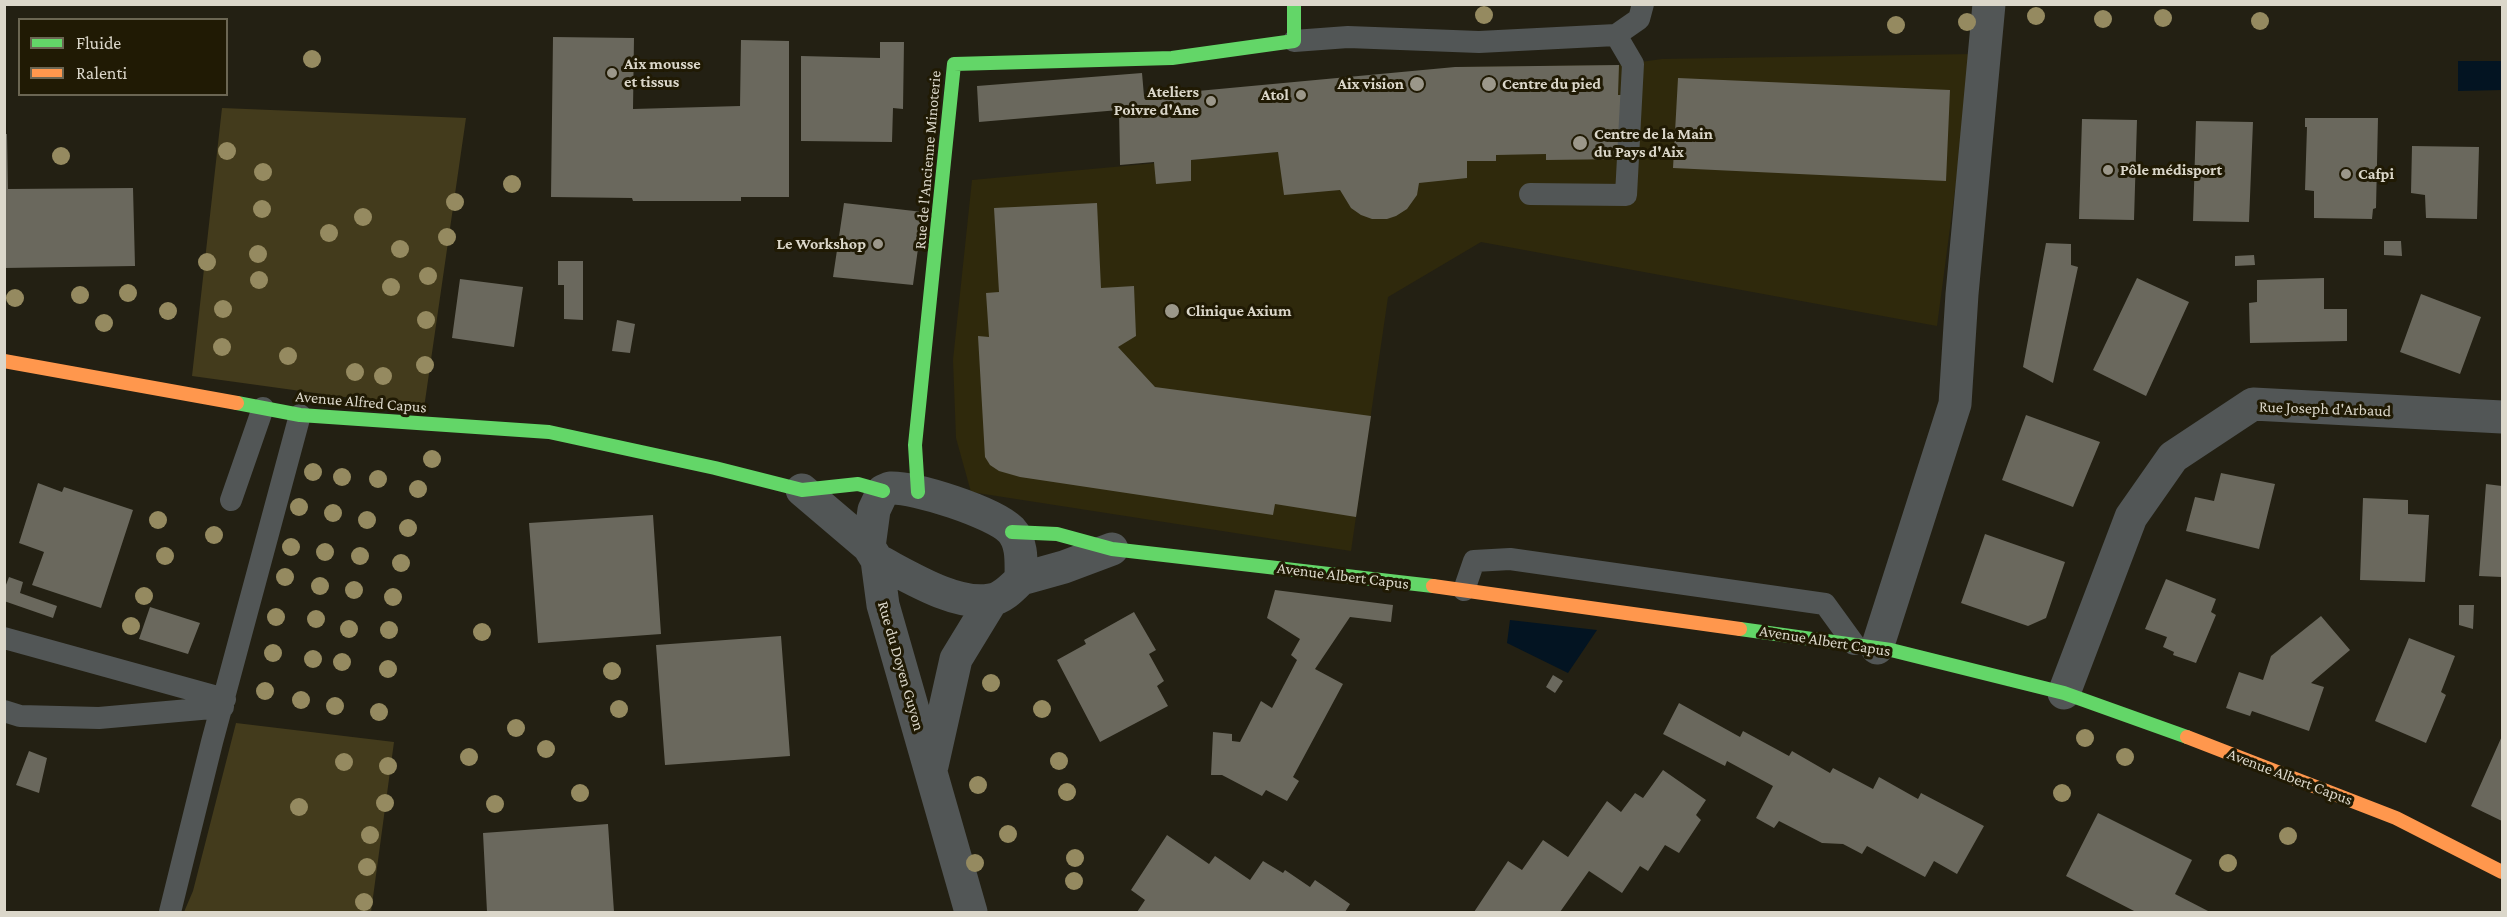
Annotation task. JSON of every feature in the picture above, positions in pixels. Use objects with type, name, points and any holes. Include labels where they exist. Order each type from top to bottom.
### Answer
[{"type":"street","points":[[1293,4],[1294,41]]},
{"type":"street","points":[[1865,646],[1955,404],[1962,294],[1989,4]]},
{"type":"street","name":"Rue de l'Ancienne Minoterie","points":[[918,492],[915,445],[954,64],[1172,58],[1294,41]]},
{"type":"street","name":"Avenue Alfred Capus","points":[[4,361],[300,415],[549,432],[715,468],[802,490]]},
{"type":"street","name":"Rue Joseph d'Arbaud","points":[[2064,693],[2131,517],[2174,457],[2253,404],[2502,417]]},
{"type":"street","points":[[858,484],[883,491],[897,488],[943,498],[1001,523],[1012,531],[1021,552],[1021,579],[1008,591],[992,600],[951,595],[873,554],[802,490],[858,484]]},
{"type":"street","name":"Rue du Doyen Guyon","points":[[883,491],[874,510],[873,554],[883,604],[970,912]]},
{"type":"street","name":"Avenue Albert Capus","points":[[1012,531],[1057,534],[1112,549],[1464,590],[1865,646],[2064,693],[2166,729],[2396,818],[2502,872]]},
{"type":"street","name":"Avenue Albert Capus","points":[[1021,579],[1064,567],[1112,549]]},
{"type":"street","name":"Rue du Doyen Guyon","points":[[931,771],[956,659],[992,600]]},
{"type":"lane","points":[[1294,41],[1348,37],[1479,42],[1616,35],[1640,19],[1643,4]]},
{"type":"lane","points":[[1530,194],[1626,195],[1633,64],[1616,35]]},
{"type":"lane","points":[[231,500],[263,408]]},
{"type":"lane","points":[[170,912],[300,415]]},
{"type":"lane","points":[[1464,590],[1474,561],[1510,559],[1825,604],[1865,646]]},
{"type":"lane","points":[[4,638],[224,703]]},
{"type":"lane","points":[[4,711],[20,716],[99,718],[224,703]]},
{"type":"shaded area","name":"Clinique Axium","points":[[1973,54],[1937,326],[1481,242],[1388,297],[1351,551],[971,492],[956,438],[953,360],[972,180],[1277,152],[1455,67],[1619,65],[1662,59]]},
{"type":"shaded area","points":[[222,108],[466,118],[424,408],[192,376]]},
{"type":"shaded area","points":[[236,723],[394,742],[371,912],[184,912],[193,891]]},
{"type":"water","points":[[2458,61],[2502,61],[2502,90],[2458,91]]},
{"type":"water","points":[[1510,620],[1597,630],[1568,673],[1507,643]]},
{"type":"building","points":[[553,37],[634,38],[633,109],[740,106],[741,40],[789,41],[789,197],[741,197],[741,201],[633,201],[632,198],[551,197]]},
{"type":"building","points":[[880,42],[904,42],[903,109],[893,108],[892,142],[801,141],[801,56],[880,58]]},
{"type":"building","points":[[1619,65],[1618,95],[1627,95],[1626,159],[1546,160],[1546,154],[1496,155],[1496,161],[1467,161],[1467,178],[1419,183],[1417,195],[1407,209],[1387,219],[1372,219],[1361,215],[1351,208],[1340,190],[1284,195],[1278,152],[1191,160],[1191,181],[1156,184],[1154,162],[1120,165],[1119,110],[979,122],[977,86],[1142,73],[1144,96],[1455,67]]},
{"type":"building","points":[[1678,78],[1950,90],[1946,181],[1673,168]]},
{"type":"building","points":[[2305,118],[2378,118],[2376,208],[2373,209],[2372,219],[2314,218],[2314,191],[2305,190],[2307,127],[2305,127]]},
{"type":"building","name":"Pôle médisport","points":[[2082,119],[2137,120],[2134,220],[2079,219]]},
{"type":"building","points":[[2196,121],[2253,122],[2249,222],[2193,221]]},
{"type":"building","points":[[4,134],[7,134],[8,189],[133,188],[135,266],[4,268]]},
{"type":"building","points":[[2412,146],[2479,147],[2477,219],[2426,218],[2425,195],[2411,193]]},
{"type":"building","name":"Le Workshop","points":[[844,203],[923,212],[913,285],[833,277]]},
{"type":"building","points":[[1097,203],[1101,288],[1134,286],[1136,336],[1118,347],[1155,387],[1371,416],[1356,517],[1275,504],[1273,515],[1020,477],[999,471],[990,465],[985,457],[978,336],[989,337],[986,293],[999,292],[994,208]]},
{"type":"building","points":[[2384,241],[2401,241],[2402,256],[2384,255]]},
{"type":"building","points":[[2046,243],[2071,244],[2071,265],[2078,267],[2053,383],[2023,367]]},
{"type":"building","points":[[2254,255],[2255,265],[2235,266],[2235,256]]},
{"type":"building","points":[[558,261],[583,261],[583,320],[564,319],[564,285],[558,285]]},
{"type":"building","points":[[2137,278],[2189,302],[2146,396],[2093,370]]},
{"type":"building","points":[[2324,278],[2324,309],[2347,309],[2347,341],[2250,343],[2249,303],[2257,302],[2257,280]]},
{"type":"building","points":[[460,279],[523,287],[514,347],[452,338]]},
{"type":"building","points":[[2421,294],[2481,317],[2460,374],[2400,352]]},
{"type":"building","points":[[617,320],[635,324],[630,353],[612,351]]},
{"type":"building","points":[[2026,415],[2100,442],[2073,507],[2002,480]]},
{"type":"building","points":[[2221,473],[2275,484],[2259,549],[2186,531],[2195,497],[2214,501]]},
{"type":"building","points":[[38,483],[62,492],[64,487],[133,510],[101,608],[32,585],[44,552],[19,543]]},
{"type":"building","points":[[2486,484],[2502,486],[2502,577],[2479,576]]},
{"type":"building","points":[[2363,498],[2408,500],[2408,514],[2429,515],[2425,582],[2360,580]]},
{"type":"building","points":[[653,515],[661,634],[538,643],[529,523]]},
{"type":"building","points":[[1985,534],[2065,562],[2046,618],[2028,626],[1961,603]]},
{"type":"building","points":[[9,577],[23,582],[20,593],[57,606],[53,618],[4,601],[4,590]]},
{"type":"building","points":[[2166,579],[2216,599],[2211,612],[2216,615],[2196,663],[2173,655],[2174,652],[2163,647],[2167,637],[2145,629]]},
{"type":"building","points":[[1275,590],[1393,605],[1391,622],[1350,617],[1315,669],[1343,684],[1293,777],[1299,781],[1287,801],[1266,790],[1262,796],[1222,775],[1211,775],[1213,732],[1232,734],[1232,741],[1240,742],[1261,701],[1272,708],[1297,660],[1291,655],[1300,639],[1267,618]]},
{"type":"building","points":[[2459,605],[2474,605],[2473,629],[2459,625]]},
{"type":"building","points":[[150,607],[200,623],[188,654],[139,639]]},
{"type":"building","points":[[1134,612],[1156,650],[1149,654],[1164,681],[1157,686],[1168,706],[1100,742],[1057,660],[1086,644],[1084,640]]},
{"type":"building","points":[[2321,616],[2350,650],[2311,683],[2324,687],[2309,731],[2252,711],[2250,716],[2226,708],[2239,672],[2263,680],[2271,656]]},
{"type":"building","points":[[781,636],[790,756],[665,765],[656,645]]},
{"type":"building","points":[[2409,638],[2455,656],[2441,692],[2446,695],[2426,743],[2375,721]]},
{"type":"building","points":[[1553,675],[1563,681],[1555,693],[1546,687]]},
{"type":"building","points":[[1679,703],[1740,737],[1743,731],[1789,756],[1792,751],[1830,773],[1833,768],[1873,789],[1879,777],[1918,799],[1921,793],[1984,826],[1957,874],[1934,861],[1925,877],[1867,846],[1862,854],[1843,844],[1822,843],[1779,821],[1774,828],[1756,818],[1773,786],[1727,761],[1725,766],[1663,734]]},
{"type":"building","points":[[2502,736],[2502,821],[2471,806]]},
{"type":"building","points":[[29,751],[47,758],[39,793],[16,785]]},
{"type":"building","points":[[1663,770],[1706,800],[1696,815],[1701,820],[1679,853],[1665,845],[1648,871],[1640,866],[1622,893],[1589,871],[1560,912],[1474,912],[1508,861],[1522,870],[1543,840],[1568,857],[1607,801],[1621,812],[1635,793],[1643,798]]},
{"type":"building","points":[[2098,813],[2192,860],[2175,894],[2210,912],[2136,912],[2066,876]]},
{"type":"building","points":[[608,824],[614,912],[487,912],[483,833]]},
{"type":"building","points":[[1167,835],[1209,864],[1215,856],[1250,880],[1263,861],[1283,873],[1285,870],[1310,887],[1315,880],[1350,904],[1345,912],[1137,912],[1145,900],[1131,890]]},
{"type":"traffic: fast","points":[[918,492],[915,445],[954,64],[1172,58],[1294,41],[1294,4]]},
{"type":"traffic: fast","points":[[237,403],[300,415],[549,432],[715,468],[802,490],[858,484],[883,491]]},
{"type":"traffic: fast","points":[[1012,532],[1057,534],[1112,549],[1433,586]]},
{"type":"traffic: fast","points":[[1740,629],[1891,650],[2064,693],[2187,737]]},
{"type":"traffic: slow","points":[[4,361],[237,403]]},
{"type":"traffic: slow","points":[[1433,586],[1740,629]]},
{"type":"traffic: slow","points":[[2187,737],[2396,818],[2502,872]]},
{"type":"place","name":"Aix mousse et tissus","points":[[612,73]]},
{"type":"place","name":"Aix vision","points":[[1417,84]]},
{"type":"place","name":"Centre du pied","points":[[1489,84]]},
{"type":"place","name":"Atol","points":[[1301,95]]},
{"type":"place","name":"Ateliers Poivre d'Ane","points":[[1211,101]]},
{"type":"place","name":"Centre de la Main du Pays d'Aix","points":[[1580,143]]},
{"type":"place","name":"Pôle médisport","points":[[2108,170]]},
{"type":"place","name":"Cafpi","points":[[2346,174]]},
{"type":"place","name":"Le Workshop","points":[[878,244]]},
{"type":"place","name":"Clinique Axium","points":[[1172,311]]}]
